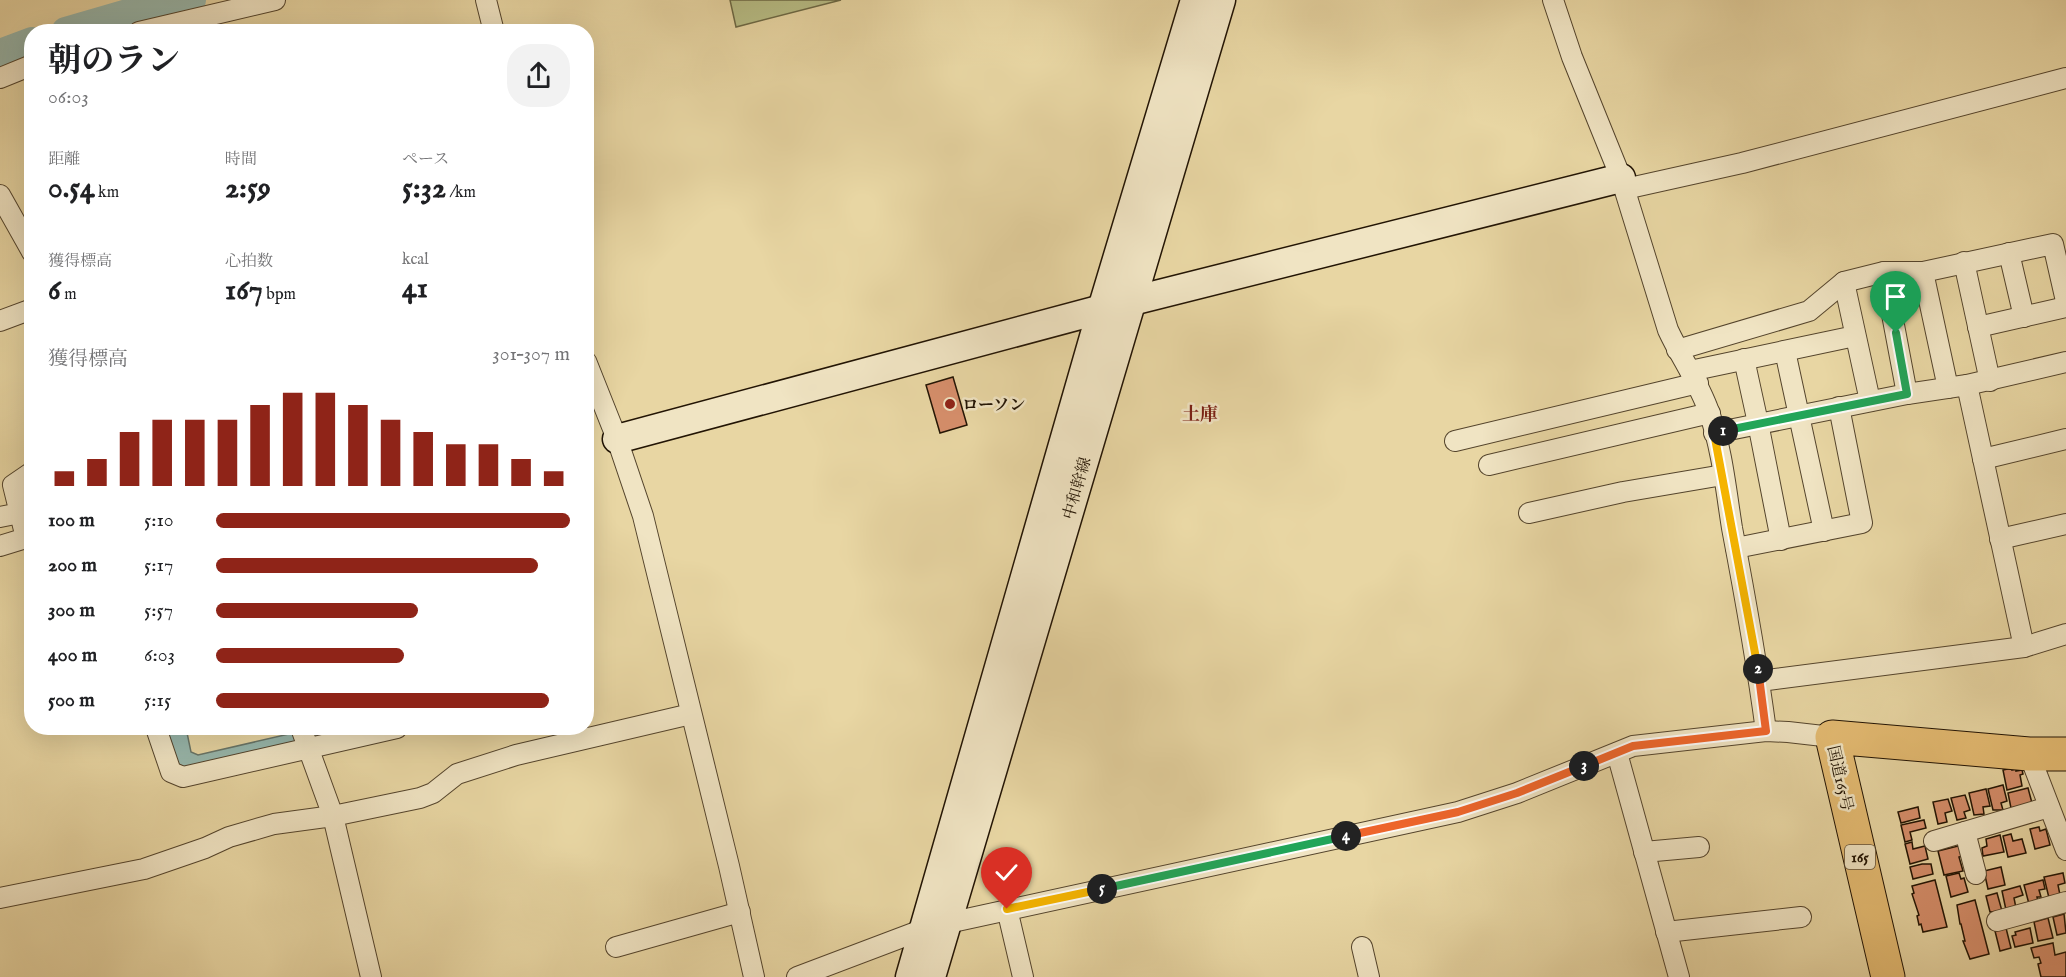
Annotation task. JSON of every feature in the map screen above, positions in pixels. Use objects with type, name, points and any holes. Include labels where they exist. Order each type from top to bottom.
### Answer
[{"type":"highway","name":"国道165号","points":[[1888,977],[1832,737],[2029,754],[2066,754]]},
{"type":"main road","name":"中和幹線","points":[[931,977],[936,926],[1102,309],[1195,0]]},
{"type":"main road","name":"中和幹線","points":[[910,977],[936,926],[1132,300],[1221,0]]},
{"type":"main road","points":[[617,439],[1132,300],[1623,183]]},
{"type":"street","points":[[172,24],[275,0]]},
{"type":"street","points":[[486,0],[492,24]]},
{"type":"street","points":[[1553,0],[1572,57],[1623,183],[1668,330],[1677,350],[1694,377],[1710,413],[1760,681],[1766,731]]},
{"type":"street","points":[[0,78],[24,68]]},
{"type":"street","points":[[1623,183],[1742,163],[2066,78]]},
{"type":"street","points":[[0,195],[24,238]]},
{"type":"street","points":[[1677,350],[1809,311],[1844,282],[1884,272],[1923,272],[2053,244],[2066,301]]},
{"type":"street","points":[[2009,253],[2024,317]]},
{"type":"street","points":[[1964,262],[1990,381]]},
{"type":"street","points":[[1884,272],[1907,394]]},
{"type":"street","points":[[1923,272],[1958,387],[1983,459],[2024,647]]},
{"type":"street","points":[[1844,282],[1870,401]]},
{"type":"street","points":[[1978,327],[2066,307]]},
{"type":"street","points":[[0,321],[24,312]]},
{"type":"street","points":[[1455,441],[1694,377],[1744,359],[1855,336]]},
{"type":"street","points":[[1785,351],[1824,531]]},
{"type":"street","points":[[1744,359],[1781,540]]},
{"type":"street","points":[[1714,433],[1907,394],[1990,381],[2066,364]]},
{"type":"street","points":[[594,381],[617,439],[643,516],[754,977]]},
{"type":"street","points":[[1736,548],[1862,524],[1839,407]]},
{"type":"street","points":[[1489,465],[1710,413]]},
{"type":"street","points":[[1983,459],[2066,438]]},
{"type":"street","points":[[1529,513],[1623,492],[1723,475]]},
{"type":"street","points":[[24,477],[13,485],[24,525]]},
{"type":"street","points":[[0,517],[20,513]]},
{"type":"street","points":[[2000,539],[2066,524]]},
{"type":"street","points":[[0,546],[24,541]]},
{"type":"street","points":[[1760,681],[2024,647],[2066,634]]},
{"type":"street","points":[[0,898],[133,872],[168,862],[248,831],[274,824],[333,816],[420,798],[433,793],[457,774],[516,755],[691,714]]},
{"type":"street","points":[[797,977],[936,926],[1458,812],[1517,793],[1633,746],[1766,731],[1832,737]]},
{"type":"street","points":[[158,735],[171,772],[183,777],[366,735]]},
{"type":"street","points":[[304,735],[333,816],[371,977]]},
{"type":"street","points":[[1617,753],[1679,977]]},
{"type":"street","points":[[2029,754],[2066,850]]},
{"type":"street","points":[[1934,841],[2049,807]]},
{"type":"street","points":[[1965,832],[1976,874]]},
{"type":"street","points":[[1644,852],[1699,848]]},
{"type":"street","points":[[1997,921],[2066,902]]},
{"type":"street","points":[[1007,909],[1023,977]]},
{"type":"street","points":[[616,947],[740,912]]},
{"type":"street","points":[[1666,932],[1801,917]]},
{"type":"street","points":[[1362,947],[1369,977]]},
{"type":"green space","points":[[730,0],[841,0],[736,27]]},
{"type":"water","points":[[167,735],[187,735],[191,752],[198,755],[285,735],[338,735],[187,769],[177,763]]},
{"type":"building","points":[[953,377],[967,425],[940,433],[926,385]]},
{"type":"building","points":[[2012,768],[2016,771],[2022,770],[2023,774],[2020,775],[2022,786],[2007,790],[2003,770]]},
{"type":"building","points":[[2003,785],[2007,801],[2001,803],[2003,810],[1993,810],[1988,789]]},
{"type":"building","points":[[2028,788],[2032,803],[2011,808],[2008,793]]},
{"type":"building","points":[[1986,789],[1990,806],[1983,807],[1984,814],[1974,815],[1969,793]]},
{"type":"building","points":[[1965,795],[1970,810],[1964,812],[1966,818],[1957,820],[1951,798]]},
{"type":"building","points":[[1948,799],[1952,811],[1945,813],[1947,822],[1938,824],[1933,802]]},
{"type":"building","points":[[1918,807],[1920,818],[1901,823],[1898,812]]},
{"type":"building","points":[[1924,820],[1926,828],[1910,832],[1912,840],[1905,842],[1901,825]]},
{"type":"building","points":[[2039,827],[2040,831],[2046,829],[2050,845],[2035,849],[2030,829]]},
{"type":"building","points":[[2011,834],[2013,841],[2022,839],[2026,853],[2008,857],[2003,836]]},
{"type":"building","points":[[2000,835],[2004,852],[1983,856],[1982,848],[1987,846],[1986,839]]},
{"type":"building","points":[[1912,842],[1913,849],[1925,846],[1928,859],[1910,864],[1905,844]]},
{"type":"building","points":[[1958,846],[1963,856],[1959,857],[1963,871],[1944,875],[1938,851]]},
{"type":"building","points":[[1931,864],[1933,874],[1913,879],[1910,867]]},
{"type":"building","points":[[2001,867],[2005,885],[1988,889],[1984,871]]},
{"type":"building","points":[[1959,873],[1961,879],[1964,878],[1968,892],[1951,897],[1946,876]]},
{"type":"building","points":[[2063,873],[2065,883],[2058,885],[2060,895],[2049,898],[2044,877]]},
{"type":"building","points":[[1935,880],[1947,927],[1923,932],[1921,924],[1919,925],[1912,886]]},
{"type":"building","points":[[2043,880],[2045,889],[2039,890],[2041,897],[2037,897],[2038,902],[2029,904],[2024,885]]},
{"type":"building","points":[[2020,886],[2023,895],[2014,898],[2016,908],[2006,910],[2002,891]]},
{"type":"building","points":[[1997,893],[2002,911],[1990,912],[1986,896]]},
{"type":"building","points":[[1975,900],[1989,954],[1970,959],[1963,941],[1965,941],[1957,905]]},
{"type":"building","points":[[2064,914],[2066,933],[2057,935],[2053,917]]},
{"type":"building","points":[[2048,918],[2053,938],[2038,941],[2034,922]]},
{"type":"building","points":[[2006,928],[2011,948],[2000,951],[1995,931]]},
{"type":"building","points":[[2030,928],[2033,943],[2015,947],[2012,936],[2016,935],[2015,932]]},
{"type":"building","points":[[2053,943],[2055,955],[2066,952],[2066,977],[2041,977],[2039,957],[2034,958],[2031,948]]},
{"type":"waterway","points":[[93,24],[191,0]]},
{"type":"waterway","points":[[0,54],[24,45]]},
{"type":"place","name":"ローソン","points":[[950,404]]},
{"type":"district","name":"土庫","points":[[1200,414]]},
{"type":"route","points":[[1007,909],[1458,812],[1517,793],[1633,746],[1766,731],[1760,681],[1714,433],[1907,394],[1896,333]]}]
